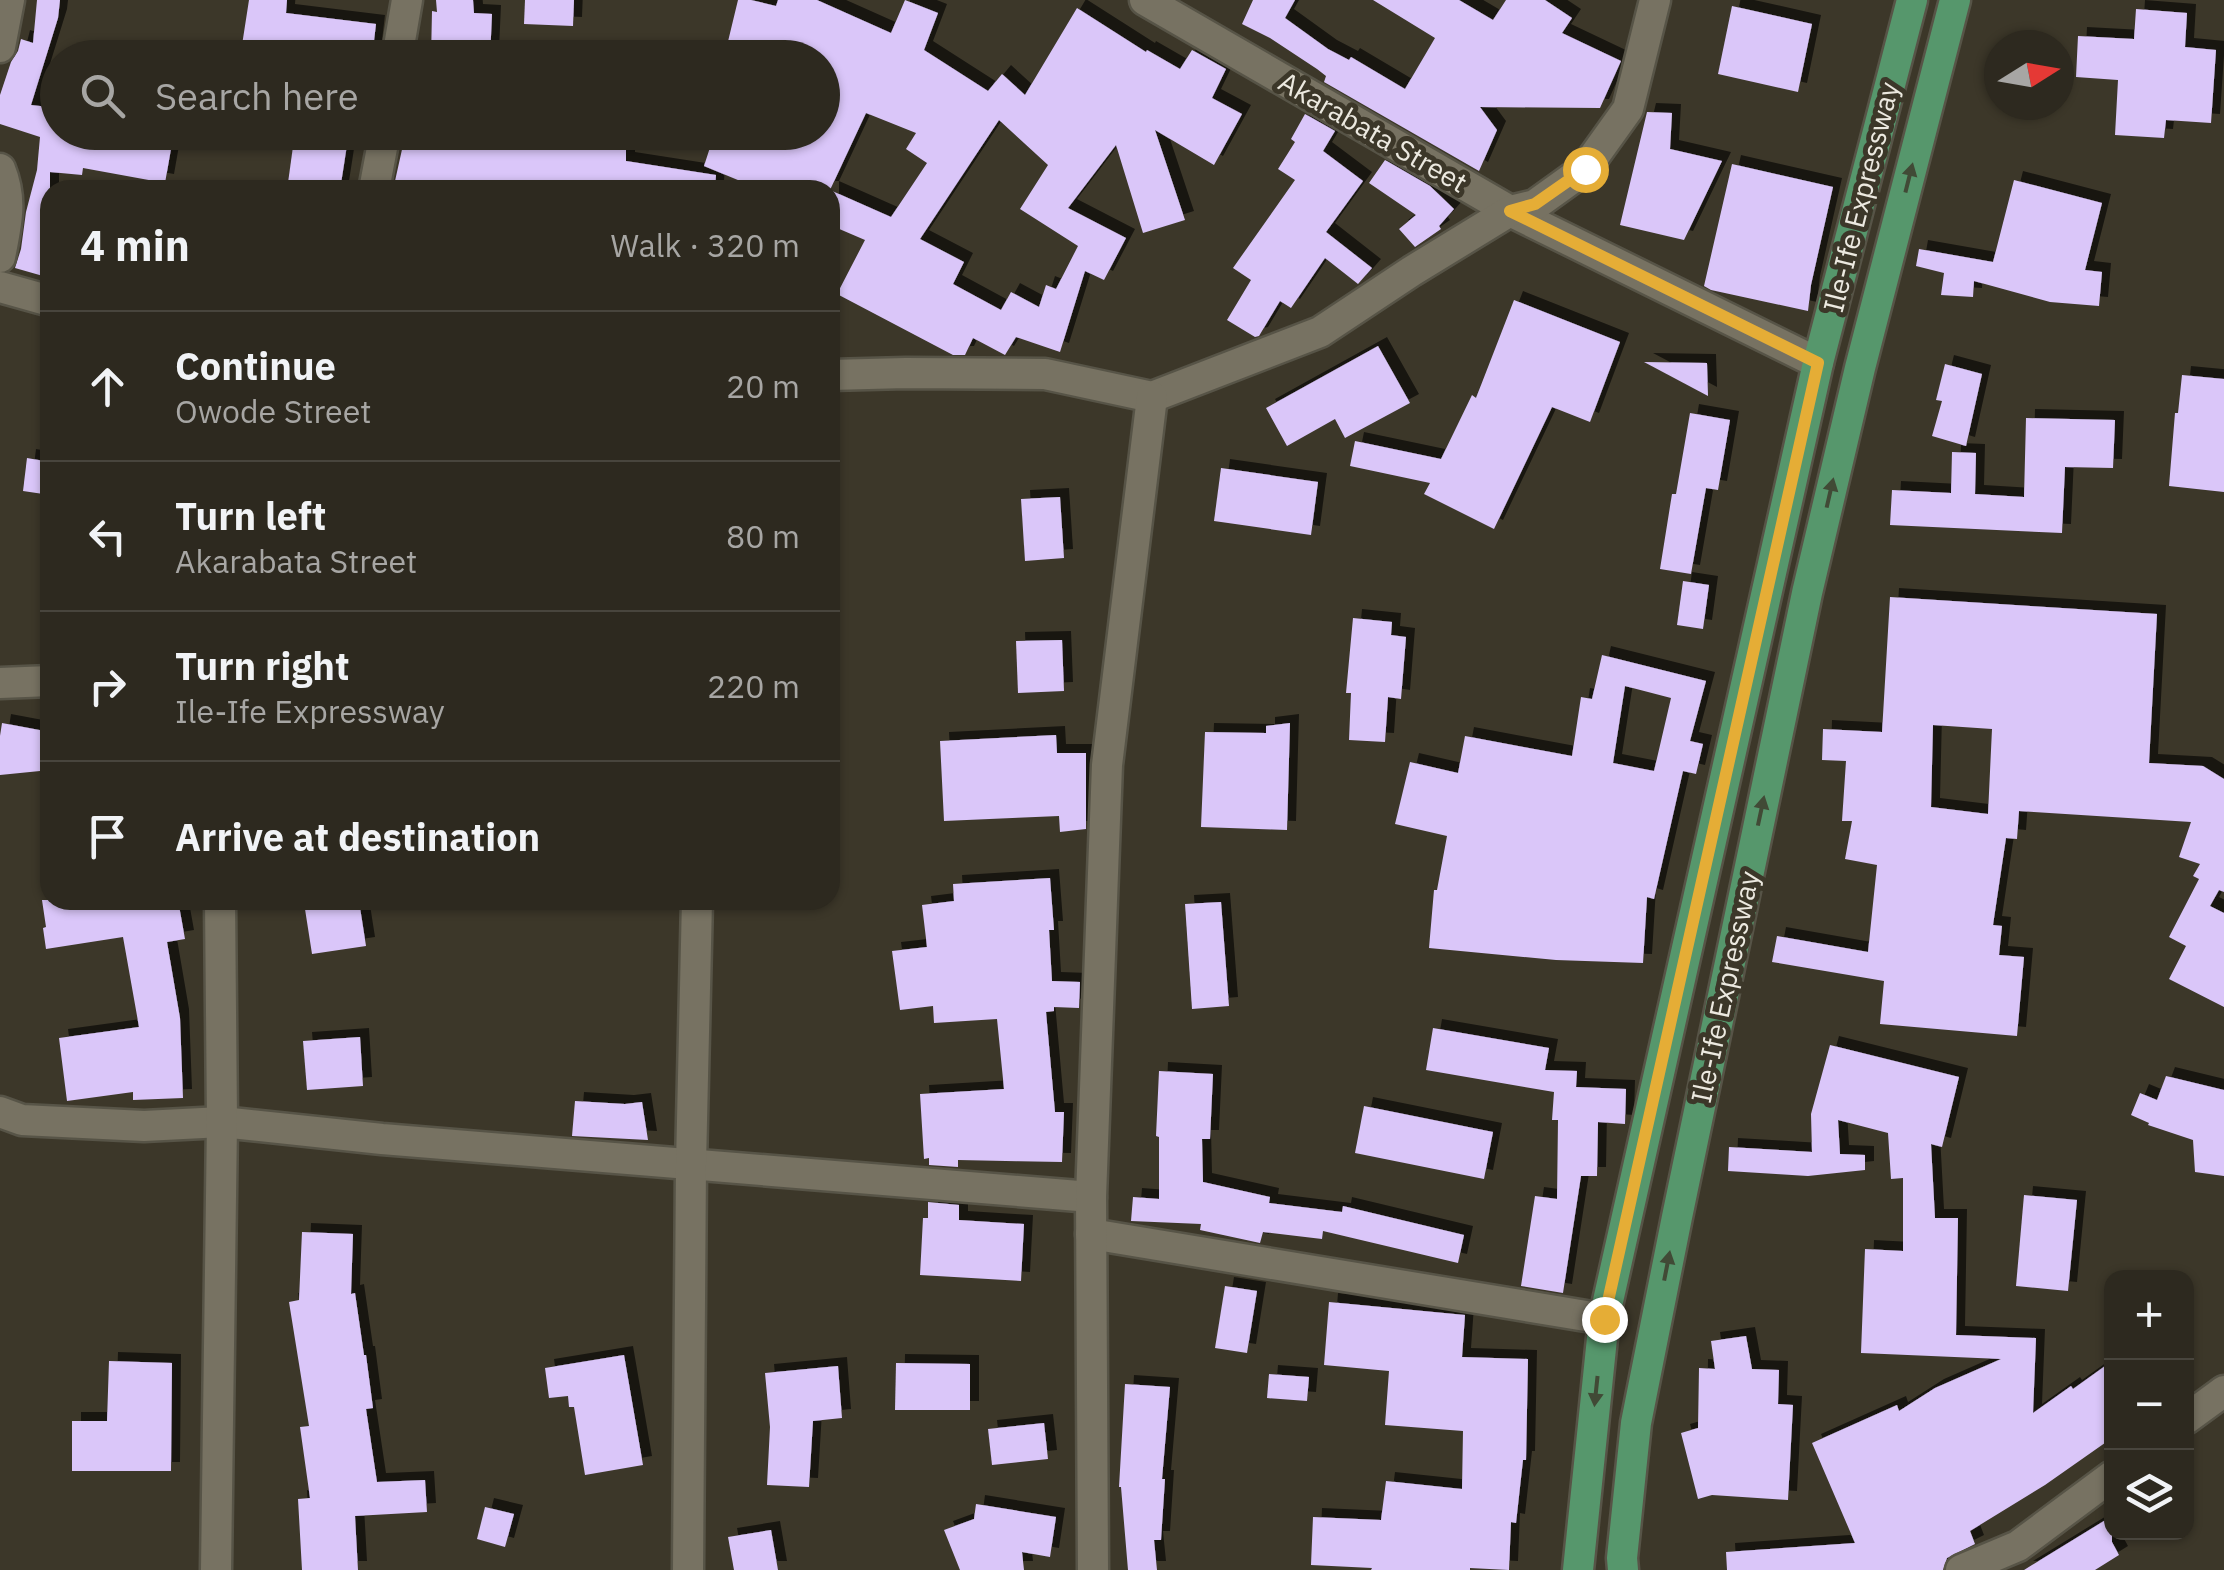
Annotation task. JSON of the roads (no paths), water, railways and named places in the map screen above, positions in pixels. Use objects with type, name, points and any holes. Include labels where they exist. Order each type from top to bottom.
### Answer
[{"type":"main road","name":"Ile-Ife Expressway","points":[[1578,1570],[1604,1319],[1818,363],[1912,0]]},
{"type":"main road","name":"Ile-Ife Expressway","points":[[1622,1570],[1640,1404],[1802,613],[1860,368],[1955,0]]},
{"type":"street","points":[[0,47],[8,0]]},
{"type":"street","points":[[400,40],[406,0]]},
{"type":"street","name":"Akarabata Street","points":[[1145,0],[1510,211],[1818,363]]},
{"type":"street","points":[[840,375],[1045,374],[1152,398],[1320,332],[1510,211],[1535,204],[1585,169],[1628,109],[1655,0]]},
{"type":"street","points":[[376,180],[382,150]]},
{"type":"street","points":[[0,170],[8,191],[0,258]]},
{"type":"street","points":[[0,286],[40,298]]},
{"type":"street","points":[[1094,1570],[1091,1197],[1107,765],[1152,398]]},
{"type":"street","points":[[0,683],[40,682]]},
{"type":"street","points":[[216,1570],[222,1122],[220,910]]},
{"type":"street","points":[[688,1570],[698,910]]},
{"type":"street","points":[[0,1112],[22,1120],[144,1126],[222,1122],[382,1139],[1091,1197]]},
{"type":"street","points":[[1091,1234],[1604,1319]]},
{"type":"street","points":[[2194,1413],[2224,1390]]},
{"type":"street","points":[[1962,1570],[2018,1546],[2104,1482]]}]
